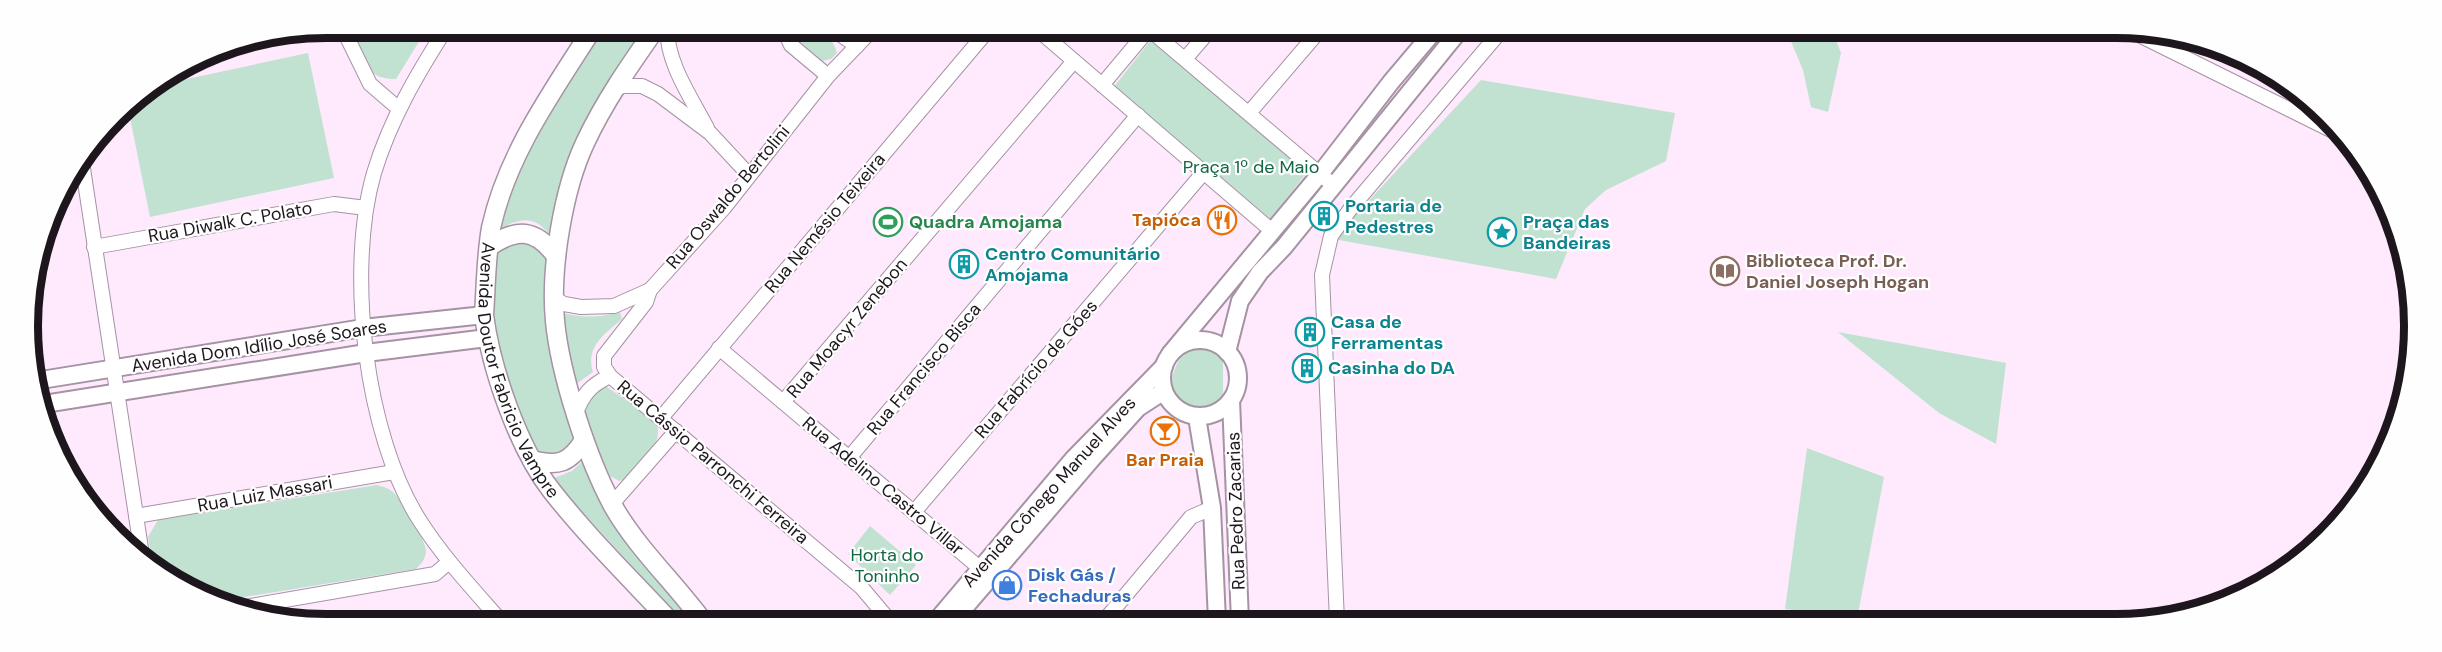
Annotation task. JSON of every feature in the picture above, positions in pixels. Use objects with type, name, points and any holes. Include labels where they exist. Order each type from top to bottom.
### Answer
[{"type":"main road","name":"Avenida Doutor Fabricio Vampre","points":[[587,38],[537,117],[510,167],[494,217],[489,247],[484,315],[487,338],[498,378],[532,460],[550,489],[664,614]]},
{"type":"main road","name":"Avenida Doutor Fabricio Vampre","points":[[649,38],[613,89],[584,145],[569,190],[556,256],[554,298],[558,344],[576,413],[612,504],[631,535],[698,614]]},
{"type":"main road","points":[[489,247],[504,236],[519,232],[533,235],[548,245],[556,256]]},
{"type":"main road","points":[[532,460],[547,464],[563,462],[576,453],[585,440]]},
{"type":"street","points":[[347,38],[370,84],[399,109]]},
{"type":"street","points":[[441,38],[399,109],[378,163],[366,208],[361,254],[363,328],[374,399],[394,472],[419,520],[449,562],[495,614]]},
{"type":"street","points":[[668,38],[676,68],[710,133]]},
{"type":"street","points":[[788,38],[791,45],[828,76]]},
{"type":"street","points":[[846,38],[857,46]]},
{"type":"street","name":"Rua Oswaldo Bertolini","points":[[554,298],[564,304],[581,307],[614,306],[650,290],[724,208],[828,76],[865,38]]},
{"type":"street","name":"Rua Nemésio Teixeira","points":[[661,418],[981,38]]},
{"type":"street","points":[[1047,38],[1272,231],[1276,237],[1276,243],[1260,272]]},
{"type":"street","points":[[1102,85],[1142,38]]},
{"type":"street","points":[[1159,38],[1326,179]]},
{"type":"street","points":[[1185,59],[1203,38]]},
{"type":"street","points":[[1249,113],[1313,38]]},
{"type":"street","name":"Avenida Cônego Manuel Alves","points":[[1227,352],[1240,302],[1260,272],[1284,247],[1391,82],[1428,38]]},
{"type":"street","name":"Avenida Cônego Manuel Alves","points":[[958,614],[986,573],[1074,458],[1167,360],[1272,231],[1326,179],[1453,38]]},
{"type":"street","points":[[1337,614],[1322,275],[1331,236],[1351,208],[1495,38]]},
{"type":"street","points":[[2148,39],[2324,127]]},
{"type":"street","name":"Rua Moacyr Zenebon","points":[[783,402],[1074,61]]},
{"type":"street","points":[[613,89],[623,86],[642,86],[658,94],[710,133],[749,175]]},
{"type":"street","name":"Rua Francisco Bisca","points":[[849,458],[1138,115]]},
{"type":"street","points":[[83,170],[141,547]]},
{"type":"street","name":"Rua Fabrício de Góes","points":[[914,512],[1204,172]]},
{"type":"street","name":"Rua Diwalk C. Polato","points":[[94,247],[334,204],[366,208]]},
{"type":"street","name":"Rua Cássio Parronchi Ferreira","points":[[650,290],[646,302],[604,356],[604,367],[610,376],[862,588],[884,614]]},
{"type":"street","name":"Avenida Dom Idílio José Soares","points":[[43,380],[363,328],[484,315]]},
{"type":"street","name":"Avenida Dom Idílio José Soares","points":[[48,404],[366,353],[487,338]]},
{"type":"street","points":[[1205,340],[1217,344],[1227,352],[1235,363],[1238,375],[1231,400],[1222,410],[1210,415],[1197,417],[1177,409],[1164,391],[1161,378],[1167,360],[1180,345],[1205,340]]},
{"type":"street","name":"Rua Adelino Castro Villar","points":[[719,348],[986,573]]},
{"type":"street","points":[[576,413],[582,397],[594,384],[610,376]]},
{"type":"street","name":"Avenida Cônego Manuel Alves","points":[[943,614],[986,573],[1138,408],[1164,391]]},
{"type":"street","name":"Rua Pedro Zacarias","points":[[1231,400],[1240,614]]},
{"type":"street","name":"Rua Pedro Zacarias","points":[[1197,417],[1212,508],[1217,614]]},
{"type":"street","points":[[612,504],[676,431]]},
{"type":"street","name":"Rua Luiz Massari","points":[[136,516],[394,472]]},
{"type":"street","points":[[1110,614],[1191,517],[1212,508]]},
{"type":"street","points":[[253,605],[435,574],[449,562]]},
{"type":"green space","points":[[351,38],[421,38],[396,79],[376,75],[369,70]]},
{"type":"green space","points":[[597,38],[643,38],[552,237],[539,225],[527,220],[496,230],[510,183],[529,147]]},
{"type":"green space","points":[[797,38],[829,38],[837,53],[831,59],[822,61]]},
{"type":"green space","points":[[1790,38],[1835,38],[1841,53],[1828,112],[1811,107],[1803,70]]},
{"type":"green space","name":"Praça 1º de Maio","points":[[1151,40],[1307,172],[1267,224],[1112,89]]},
{"type":"green space","points":[[308,53],[334,178],[150,217],[129,115],[172,82]]},
{"type":"green space","points":[[1481,80],[1675,113],[1666,161],[1606,190],[1585,209],[1556,279],[1333,239]]},
{"type":"green space","points":[[522,242],[532,244],[542,251],[547,262],[545,316],[549,351],[561,399],[573,433],[571,445],[564,453],[553,456],[539,451],[530,437],[511,397],[495,337],[492,314],[494,259],[510,244]]},
{"type":"green space","points":[[559,312],[590,316],[620,312],[622,319],[598,341],[594,348],[591,363],[593,372],[572,387]]},
{"type":"green space","points":[[1838,332],[2006,363],[1996,444],[1939,413]]},
{"type":"green space","points":[[1204,345],[1215,348],[1223,360],[1223,393],[1215,405],[1203,410],[1192,411],[1180,403],[1170,386],[1174,371],[1184,354]]},
{"type":"green space","points":[[600,387],[607,387],[656,421],[658,429],[655,445],[628,479],[619,481],[610,476],[584,422],[583,400]]},
{"type":"green space","points":[[1807,448],[1884,477],[1858,614],[1821,614],[1785,609]]},
{"type":"green space","points":[[584,460],[691,614],[676,614],[552,479],[572,471]]},
{"type":"green space","points":[[377,485],[390,490],[398,497],[423,540],[426,552],[416,569],[233,599],[198,585],[152,556],[148,537],[158,520]]},
{"type":"green space","name":"Horta do Toninho","points":[[870,526],[916,565],[890,595],[848,554]]},
{"type":"place","name":"Portaria de Pedestres","points":[[1324,216]]},
{"type":"place","name":"Tapióca","points":[[1222,220]]},
{"type":"place","name":"Quadra Amojama","points":[[888,222]]},
{"type":"place","name":"Praça das Bandeiras","points":[[1502,232]]},
{"type":"place","name":"Centro Comunitário Amojama","points":[[964,264]]},
{"type":"place","name":"Biblioteca Prof. Dr. Daniel Joseph Hogan","points":[[1725,271]]},
{"type":"place","name":"Casa de Ferramentas","points":[[1310,332]]},
{"type":"place","name":"Casinha do DA","points":[[1307,368]]},
{"type":"place","name":"Bar Praia","points":[[1165,431]]},
{"type":"place","name":"Disk Gás / Fechaduras","points":[[1007,585]]}]
